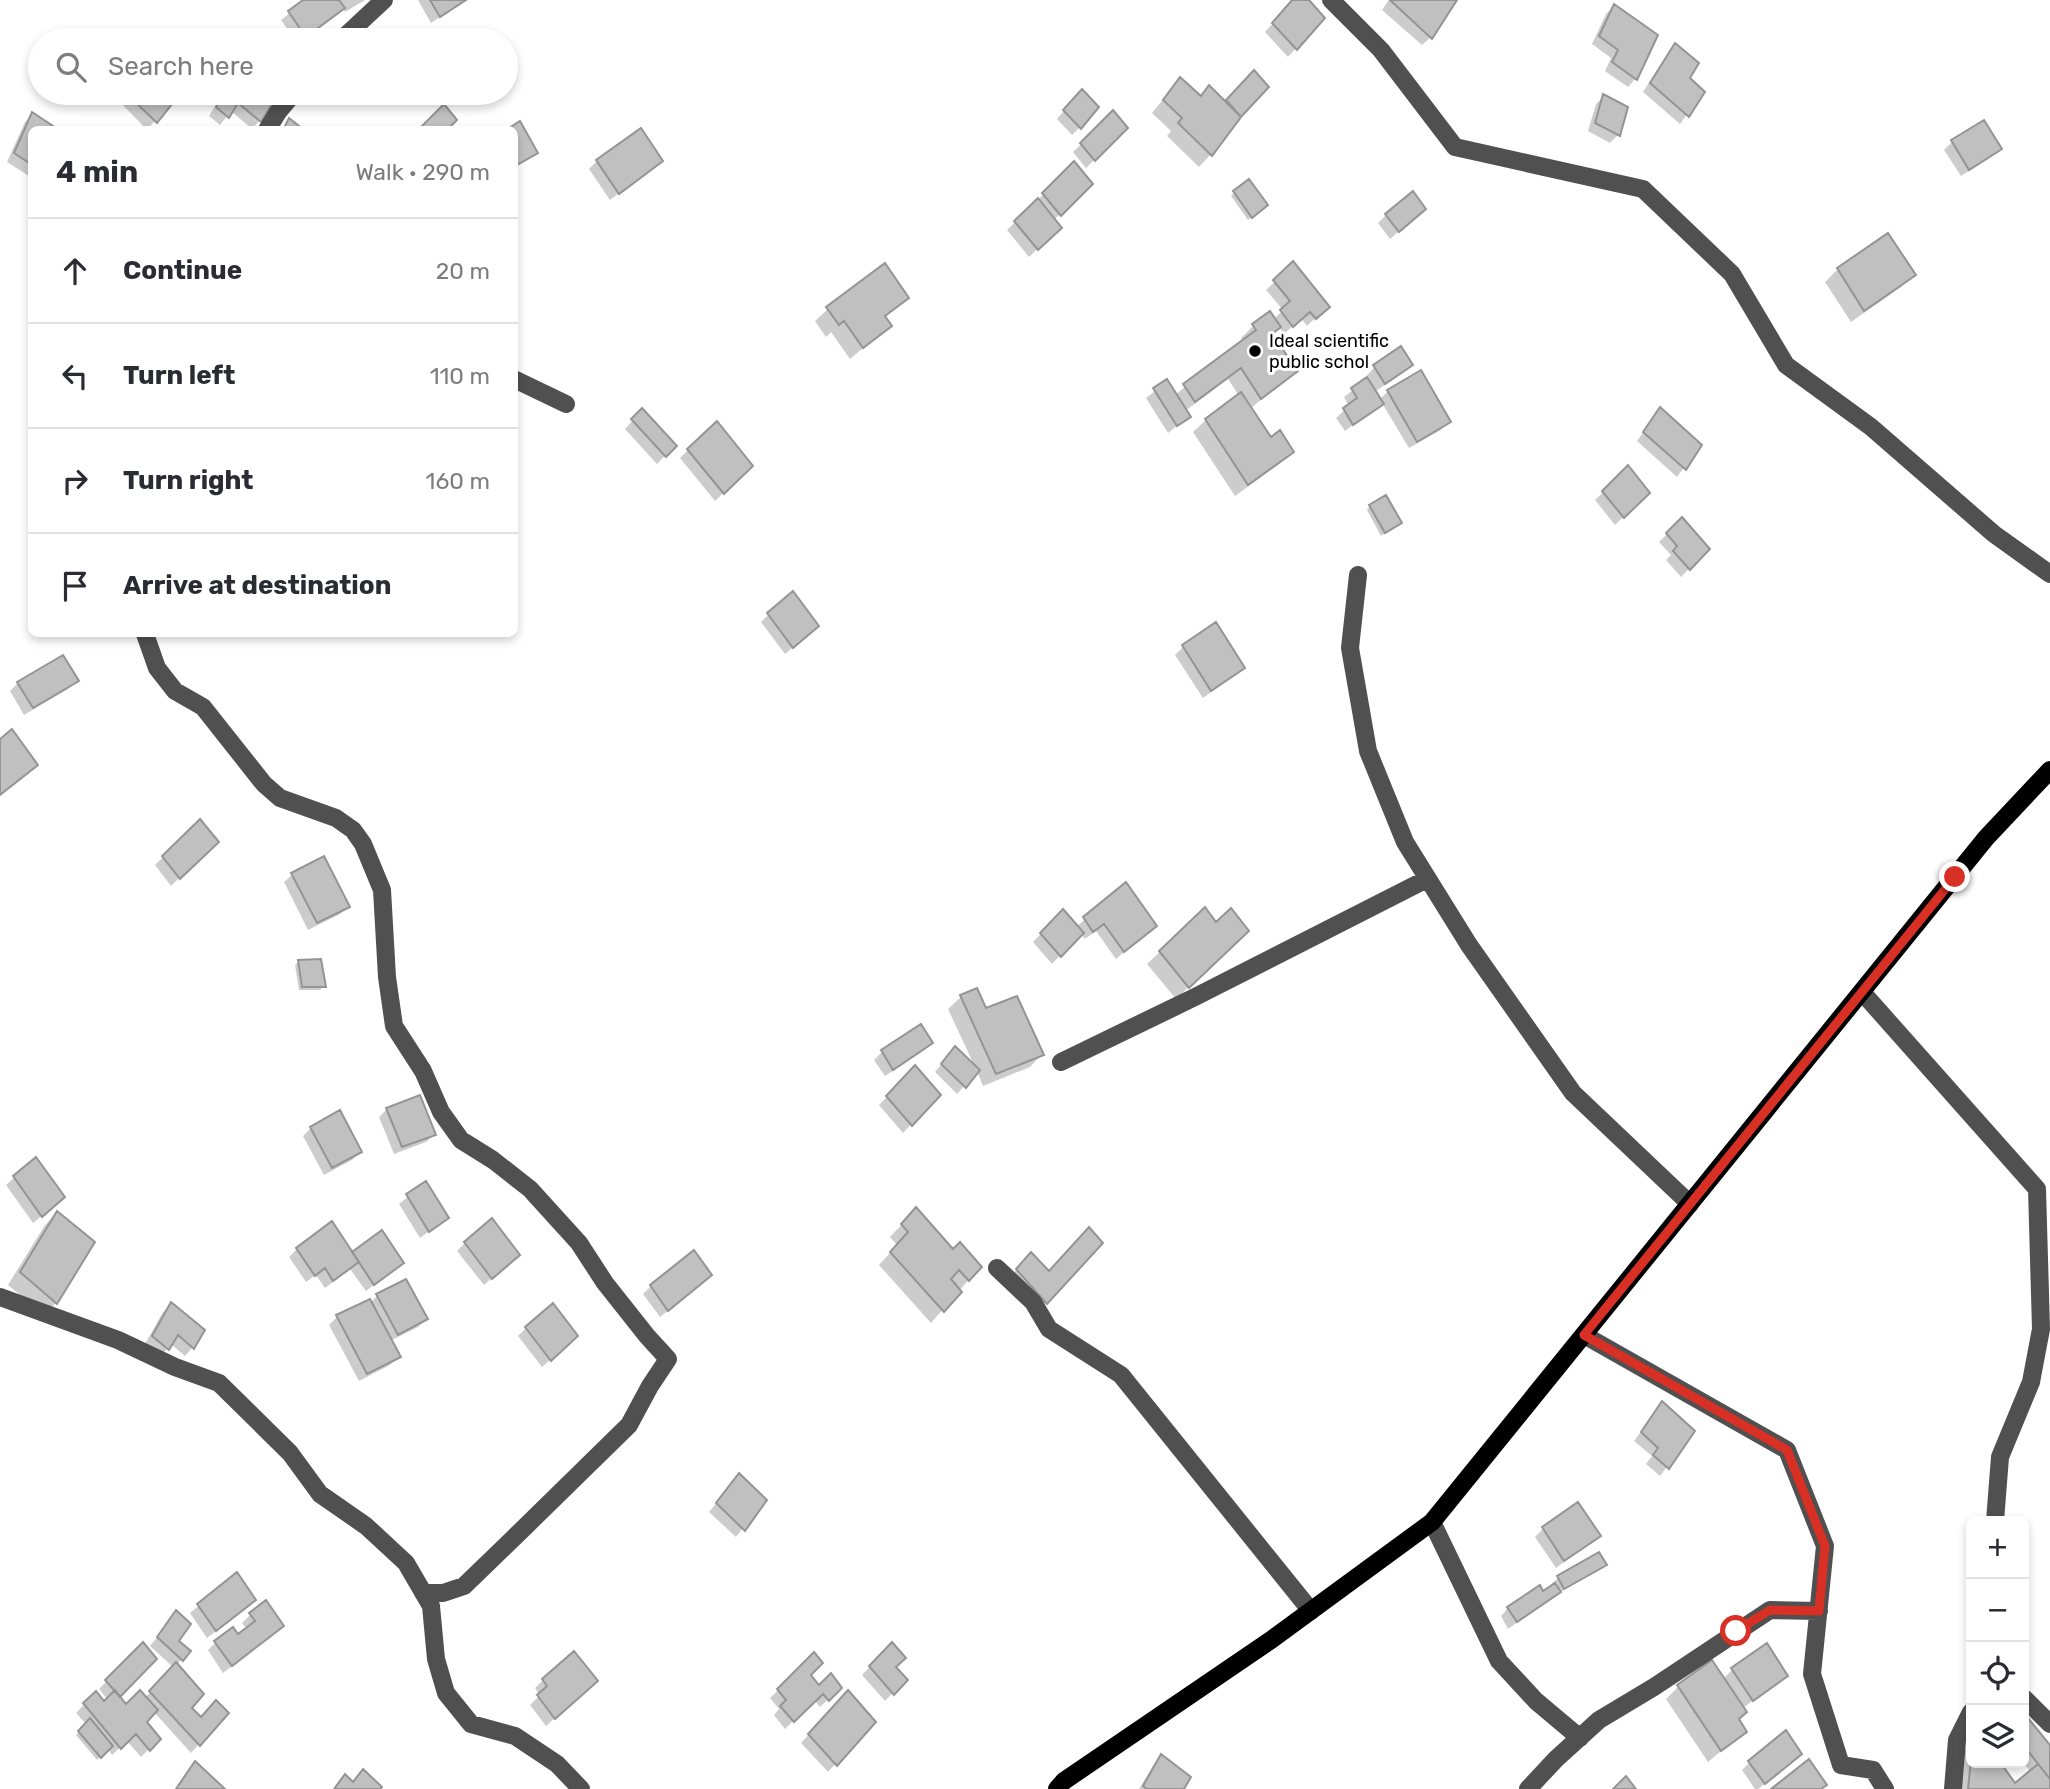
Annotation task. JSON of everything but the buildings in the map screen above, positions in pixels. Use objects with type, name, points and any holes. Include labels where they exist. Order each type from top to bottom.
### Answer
[{"type":"main road","points":[[1057,1789],[1064,1781],[1311,1611],[1433,1522],[1986,838],[2050,770]]},
{"type":"street","points":[[354,28],[384,0]]},
{"type":"street","points":[[1331,0],[1381,50],[1455,147],[1643,189],[1732,274],[1786,365],[1871,427],[1994,534],[2050,574]]},
{"type":"street","points":[[269,126],[284,105]]},
{"type":"street","points":[[518,381],[566,404]]},
{"type":"street","points":[[1358,575],[1350,648],[1368,751],[1405,842],[1469,945],[1573,1093],[1689,1205]]},
{"type":"street","points":[[146,637],[157,668],[175,691],[203,707],[264,784],[279,798],[336,818],[353,830],[363,844],[382,890],[387,978],[394,1026],[423,1070],[441,1112],[461,1140],[493,1160],[530,1189],[579,1243],[605,1283],[668,1359],[629,1425],[464,1586],[443,1593],[423,1593]]},
{"type":"street","points":[[1061,1062],[1195,997],[1427,878]]},
{"type":"street","points":[[1862,992],[2037,1189],[2040,1329],[2031,1382],[2000,1457],[1995,1516]]},
{"type":"street","points":[[997,1268],[1033,1301],[1049,1329],[1121,1376],[1311,1611]]},
{"type":"street","points":[[0,1297],[118,1340],[175,1367],[219,1383],[290,1453],[320,1494],[366,1526],[406,1563],[431,1606],[436,1659],[446,1693],[471,1724],[515,1736],[557,1764],[581,1789]]},
{"type":"street","points":[[1584,1335],[1787,1450],[1825,1546],[1812,1675],[1841,1765],[1873,1770],[1882,1786]]},
{"type":"street","points":[[1433,1522],[1499,1661],[1536,1701],[1580,1738]]},
{"type":"street","points":[[1528,1789],[1599,1720],[1770,1610],[1819,1611]]},
{"type":"street","points":[[2029,1703],[2050,1724]]},
{"type":"street","points":[[1953,1789],[1957,1740],[1966,1722]]},
{"type":"place","name":"Ideal scientific public schol","points":[[1255,351]]},
{"type":"route","points":[[1736,1631],[1770,1610],[1819,1611],[1825,1546],[1787,1450],[1584,1335],[1955,877]]}]
